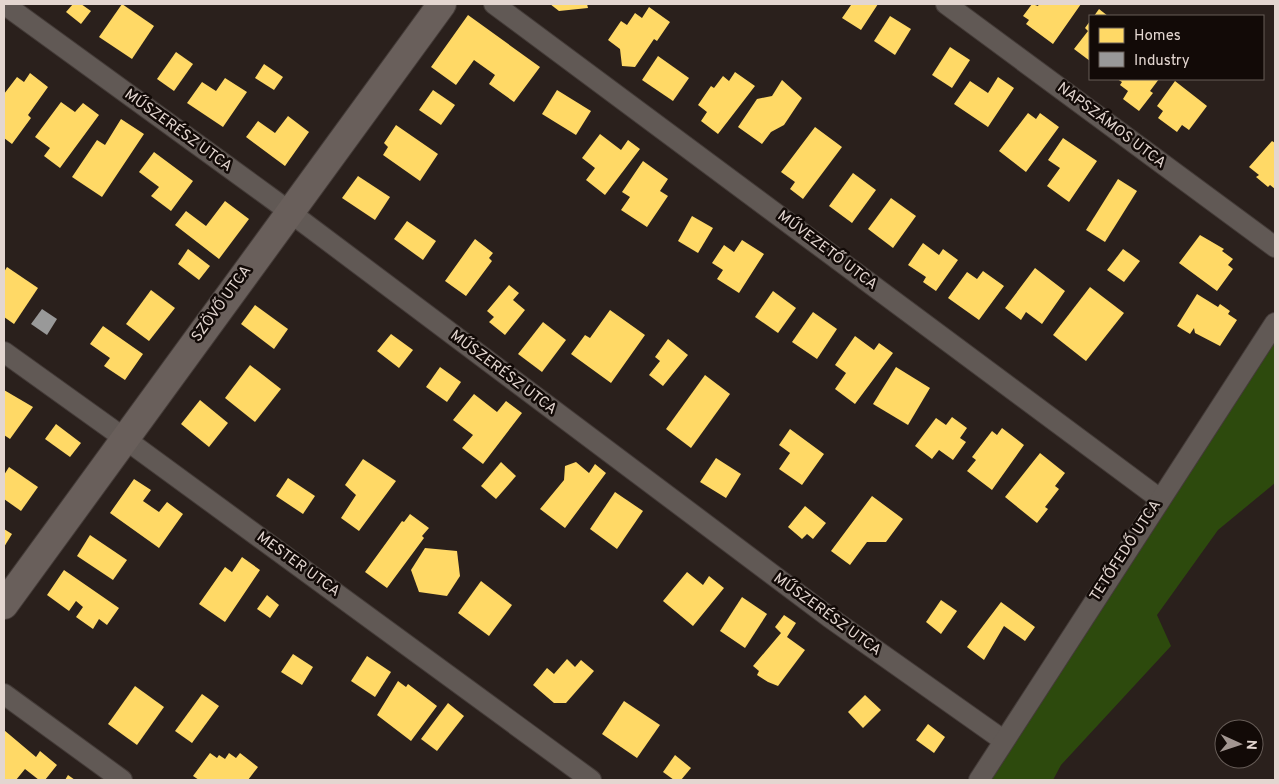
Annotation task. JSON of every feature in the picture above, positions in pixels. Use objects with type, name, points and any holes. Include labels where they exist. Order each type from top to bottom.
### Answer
[{"type":"street","name":"MŰSZERÉSZ UTCA","points":[[4,4],[290,213],[829,617],[1003,740]]},
{"type":"street","name":"SZÖVŐ UTCA","points":[[4,605],[123,438],[442,4]]},
{"type":"street","name":"MŰVEZETŐ UTCA","points":[[494,4],[1160,499]]},
{"type":"street","name":"NAPSZÁMOS UTCA","points":[[946,4],[1275,247]]},
{"type":"street","name":"TETŐFEDŐ UTCA","points":[[979,780],[1003,740],[1275,323]]},
{"type":"street","name":"MESTER UTCA","points":[[4,352],[590,780]]},
{"type":"street","points":[[4,694],[122,780]]},
{"type":"green space","points":[[1275,323],[1275,483],[1218,530],[1157,615],[1171,646],[1061,765],[1053,780],[979,780]]},
{"type":"building: Homes","points":[[73,4],[81,4],[91,11],[81,24],[66,12]]},
{"type":"building: Homes","points":[[122,4],[154,26],[132,59],[99,37]]},
{"type":"building: Homes","points":[[550,4],[587,4],[588,8],[559,11]]},
{"type":"building: Homes","points":[[849,4],[878,4],[861,30],[842,18],[851,5]]},
{"type":"building: Homes","points":[[1032,4],[1038,6],[1039,4],[1081,4],[1053,44],[1026,24],[1029,20],[1023,16]]},
{"type":"building: Homes","points":[[649,7],[670,22],[657,41],[654,39],[635,67],[622,66],[620,49],[608,40],[621,21],[627,25],[635,13],[642,18]]},
{"type":"building: Homes","points":[[1099,9],[1107,15],[1095,15]]},
{"type":"building: Homes","points":[[468,15],[540,67],[514,102],[489,84],[495,75],[474,60],[456,85],[431,67]]},
{"type":"building: Homes","points":[[890,16],[911,29],[895,55],[874,41]]},
{"type":"building: Homes","points":[[1089,22],[1089,60],[1074,49],[1088,31],[1085,28]]},
{"type":"building: Homes","points":[[950,47],[970,60],[952,88],[932,75]]},
{"type":"building: Homes","points":[[176,52],[193,64],[174,91],[157,79]]},
{"type":"building: Homes","points":[[658,56],[689,78],[673,101],[642,80]]},
{"type":"building: Homes","points":[[264,64],[283,77],[274,90],[255,78]]},
{"type":"building: Homes","points":[[735,72],[755,86],[718,134],[701,121],[707,112],[698,105],[711,86],[714,88],[723,76],[729,81]]},
{"type":"building: Homes","points":[[30,73],[48,87],[28,115],[31,118],[12,144],[4,138],[4,94],[17,77],[24,82]]},
{"type":"building: Homes","points":[[998,77],[1014,88],[988,127],[954,104],[970,81],[988,93]]},
{"type":"building: Homes","points":[[225,78],[247,92],[223,127],[187,103],[202,82],[216,91]]},
{"type":"building: Homes","points":[[782,80],[802,98],[784,125],[771,132],[762,144],[738,127],[757,99],[772,96]]},
{"type":"building: Homes","points":[[1119,80],[1158,80],[1150,91],[1153,93],[1139,111],[1123,99],[1128,91],[1120,85],[1122,82]]},
{"type":"building: Homes","points":[[1175,81],[1207,106],[1189,130],[1182,125],[1177,132],[1158,118],[1163,111],[1157,106]]},
{"type":"building: Homes","points":[[433,90],[455,105],[441,125],[419,110]]},
{"type":"building: Homes","points":[[557,90],[591,111],[576,135],[542,114]]},
{"type":"building: Homes","points":[[61,102],[75,112],[83,103],[99,115],[60,168],[44,156],[50,148],[35,137]]},
{"type":"building: Homes","points":[[1028,113],[1036,119],[1040,113],[1059,127],[1026,172],[999,151]]},
{"type":"building: Homes","points":[[288,116],[309,132],[285,166],[246,137],[258,121],[275,133]]},
{"type":"building: Homes","points":[[121,119],[144,134],[102,197],[72,177],[97,140],[105,145]]},
{"type":"building: Homes","points":[[396,125],[438,154],[420,181],[383,155],[388,147],[384,143]]},
{"type":"building: Homes","points":[[815,127],[842,147],[803,199],[790,189],[795,182],[781,172]]},
{"type":"building: Homes","points":[[600,134],[621,150],[628,140],[640,149],[605,195],[586,180],[595,168],[582,158]]},
{"type":"building: Homes","points":[[1063,138],[1097,161],[1069,202],[1047,186],[1060,168],[1048,160]]},
{"type":"building: Homes","points":[[1272,141],[1275,143],[1275,189],[1270,185],[1268,187],[1256,177],[1259,175],[1249,167]]},
{"type":"building: Homes","points":[[154,152],[193,181],[171,211],[151,196],[159,187],[139,172]]},
{"type":"building: Homes","points":[[643,161],[668,179],[660,191],[668,196],[647,227],[621,210],[630,197],[622,192]]},
{"type":"building: Homes","points":[[853,173],[876,190],[852,223],[829,206]]},
{"type":"building: Homes","points":[[358,176],[390,197],[375,220],[342,198]]},
{"type":"building: Homes","points":[[1118,179],[1137,191],[1105,242],[1086,230]]},
{"type":"building: Homes","points":[[891,198],[916,216],[893,248],[868,229]]},
{"type":"building: Homes","points":[[225,201],[249,219],[219,259],[175,225],[186,211],[206,226]]},
{"type":"building: Homes","points":[[692,216],[713,228],[698,253],[678,241]]},
{"type":"building: Homes","points":[[407,221],[436,241],[423,260],[394,239]]},
{"type":"building: Homes","points":[[1200,235],[1224,249],[1222,251],[1233,259],[1228,265],[1233,269],[1217,291],[1179,263]]},
{"type":"building: Homes","points":[[475,239],[493,253],[489,258],[492,261],[466,296],[445,281]]},
{"type":"building: Homes","points":[[742,240],[764,254],[739,293],[717,279],[723,270],[712,263],[724,245],[734,252]]},
{"type":"building: Homes","points":[[923,243],[939,255],[943,249],[958,260],[936,291],[923,282],[926,277],[908,265]]},
{"type":"building: Homes","points":[[188,249],[210,266],[199,280],[178,264]]},
{"type":"building: Homes","points":[[1123,249],[1140,261],[1124,282],[1107,270]]},
{"type":"building: Homes","points":[[7,267],[38,288],[14,324],[4,317],[4,272]]},
{"type":"building: Homes","points":[[1035,268],[1065,291],[1042,324],[1026,312],[1021,320],[1005,308]]},
{"type":"building: Homes","points":[[983,271],[1004,286],[979,320],[948,298],[967,272],[977,279]]},
{"type":"building: Homes","points":[[509,285],[519,293],[513,300],[525,310],[505,335],[489,322],[494,317],[487,311]]},
{"type":"building: Homes","points":[[1090,287],[1124,313],[1086,361],[1053,335]]},
{"type":"building: Homes","points":[[151,290],[175,308],[149,341],[126,324]]},
{"type":"building: Homes","points":[[773,291],[796,308],[778,333],[755,317]]},
{"type":"building: Homes","points":[[1197,294],[1218,307],[1220,304],[1230,311],[1228,314],[1237,320],[1220,346],[1195,333],[1194,328],[1190,334],[1177,326]]},
{"type":"building: Homes","points":[[255,305],[288,329],[274,349],[241,324]]},
{"type":"building: Homes","points":[[610,310],[645,335],[611,383],[571,354],[585,335],[590,338]]},
{"type":"building: Homes","points":[[813,312],[837,329],[817,359],[792,342]]},
{"type":"building: Homes","points":[[543,322],[566,340],[542,372],[518,354]]},
{"type":"building: Homes","points":[[103,326],[143,354],[125,380],[104,366],[110,358],[90,344]]},
{"type":"building: Homes","points":[[391,334],[413,350],[399,368],[377,351]]},
{"type":"building: Homes","points":[[855,336],[874,350],[879,343],[893,353],[855,404],[835,389],[846,373],[835,365]]},
{"type":"building: Homes","points":[[668,339],[688,355],[663,386],[649,375],[660,361],[655,357]]},
{"type":"building: Homes","points":[[250,365],[281,389],[255,422],[225,398]]},
{"type":"building: Homes","points":[[440,367],[461,382],[447,402],[426,387]]},
{"type":"building: Homes","points":[[896,367],[930,388],[908,425],[873,404]]},
{"type":"building: Homes","points":[[705,375],[730,394],[691,448],[666,429]]},
{"type":"building: Homes","points":[[4,390],[33,407],[10,439],[4,435]]},
{"type":"building: Homes","points":[[474,394],[497,412],[506,401],[522,413],[483,464],[462,448],[473,435],[453,420]]},
{"type":"building: Homes","points":[[200,400],[228,423],[209,447],[181,424]]},
{"type":"building: Homes","points":[[952,417],[967,428],[960,438],[966,442],[953,460],[939,450],[932,459],[915,446],[936,418],[946,425]]},
{"type":"building: Homes","points":[[56,424],[81,443],[70,457],[45,439]]},
{"type":"building: Homes","points":[[1002,428],[1024,445],[992,490],[967,471],[976,460],[972,457],[992,431],[997,435]]},
{"type":"building: Homes","points":[[790,429],[824,454],[802,485],[779,469],[790,453],[779,445]]},
{"type":"building: Homes","points":[[1040,453],[1065,473],[1055,486],[1059,489],[1045,507],[1048,509],[1037,523],[1005,497]]},
{"type":"building: Homes","points":[[716,458],[741,474],[726,498],[700,482]]},
{"type":"building: Homes","points":[[363,459],[396,481],[359,531],[341,518],[356,495],[345,485]]},
{"type":"building: Homes","points":[[501,462],[516,476],[496,499],[481,486]]},
{"type":"building: Homes","points":[[576,462],[589,473],[595,464],[606,473],[565,528],[540,509],[564,480],[565,466]]},
{"type":"building: Homes","points":[[9,467],[38,487],[21,511],[4,499],[4,475]]},
{"type":"building: Homes","points":[[288,478],[315,496],[303,514],[276,496]]},
{"type":"building: Homes","points":[[134,479],[151,490],[143,501],[159,512],[167,502],[183,514],[159,548],[110,513]]},
{"type":"building: Homes","points":[[615,492],[643,511],[617,549],[590,529]]},
{"type":"building: Homes","points":[[872,496],[903,519],[886,542],[867,542],[850,565],[831,551]]},
{"type":"building: Homes","points":[[805,506],[826,523],[813,539],[807,534],[802,539],[788,527]]},
{"type":"building: Homes","points":[[410,514],[429,528],[422,536],[424,538],[387,588],[365,572],[402,521],[404,522]]},
{"type":"building: Homes","points":[[4,529],[12,534],[4,547]]},
{"type":"building: Homes","points":[[90,535],[127,560],[113,580],[77,556]]},
{"type":"building: Homes","points":[[425,548],[457,551],[460,576],[447,596],[419,592],[411,570]]},
{"type":"building: Homes","points":[[242,557],[260,570],[225,622],[199,604],[225,567],[232,572]]},
{"type":"building: Homes","points":[[64,570],[119,608],[107,625],[99,619],[93,629],[76,617],[83,607],[76,601],[69,611],[47,595]]},
{"type":"building: Homes","points":[[687,572],[703,585],[709,576],[724,588],[693,626],[663,601]]},
{"type":"building: Homes","points":[[481,581],[512,605],[489,636],[458,613]]},
{"type":"building: Homes","points":[[267,595],[279,605],[270,618],[257,609]]},
{"type":"building: Homes","points":[[742,597],[767,614],[745,648],[720,631]]},
{"type":"building: Homes","points":[[941,600],[957,611],[941,634],[926,622]]},
{"type":"building: Homes","points":[[1001,602],[1035,627],[1025,641],[1004,626],[984,660],[967,647]]},
{"type":"building: Homes","points":[[784,615],[796,623],[787,637],[805,650],[778,686],[757,675],[759,671],[753,666],[781,633],[775,627]]},
{"type":"building: Homes","points":[[293,654],[313,667],[302,685],[281,672]]},
{"type":"building: Homes","points":[[367,656],[391,672],[375,697],[351,681]]},
{"type":"building: Homes","points":[[567,659],[575,667],[581,660],[594,671],[566,703],[554,703],[533,685],[547,668],[554,674]]},
{"type":"building: Homes","points":[[398,681],[406,687],[408,684],[437,706],[411,741],[377,715]]},
{"type":"building: Homes","points":[[135,686],[164,707],[137,745],[108,724]]},
{"type":"building: Homes","points":[[202,694],[219,706],[192,743],[175,731]]},
{"type":"building: Homes","points":[[865,695],[881,710],[863,728],[848,712]]},
{"type":"building: Homes","points":[[624,701],[660,725],[637,758],[602,734]]},
{"type":"building: Homes","points":[[448,703],[464,716],[437,751],[421,739]]},
{"type":"building: Homes","points":[[928,724],[945,737],[934,753],[916,740]]},
{"type":"building: Homes","points":[[4,730],[36,757],[40,751],[57,765],[45,780],[39,780],[25,769],[16,780],[4,780]]},
{"type":"building: Homes","points":[[210,753],[217,758],[219,755],[225,759],[229,753],[236,758],[240,753],[258,767],[248,780],[199,780],[193,776]]},
{"type":"building: Homes","points":[[675,755],[691,768],[681,780],[674,780],[663,772]]},
{"type":"building: Homes","points":[[68,775],[75,780],[65,780]]},
{"type":"building: Industry","points":[[42,309],[57,319],[47,335],[31,324]]}]
